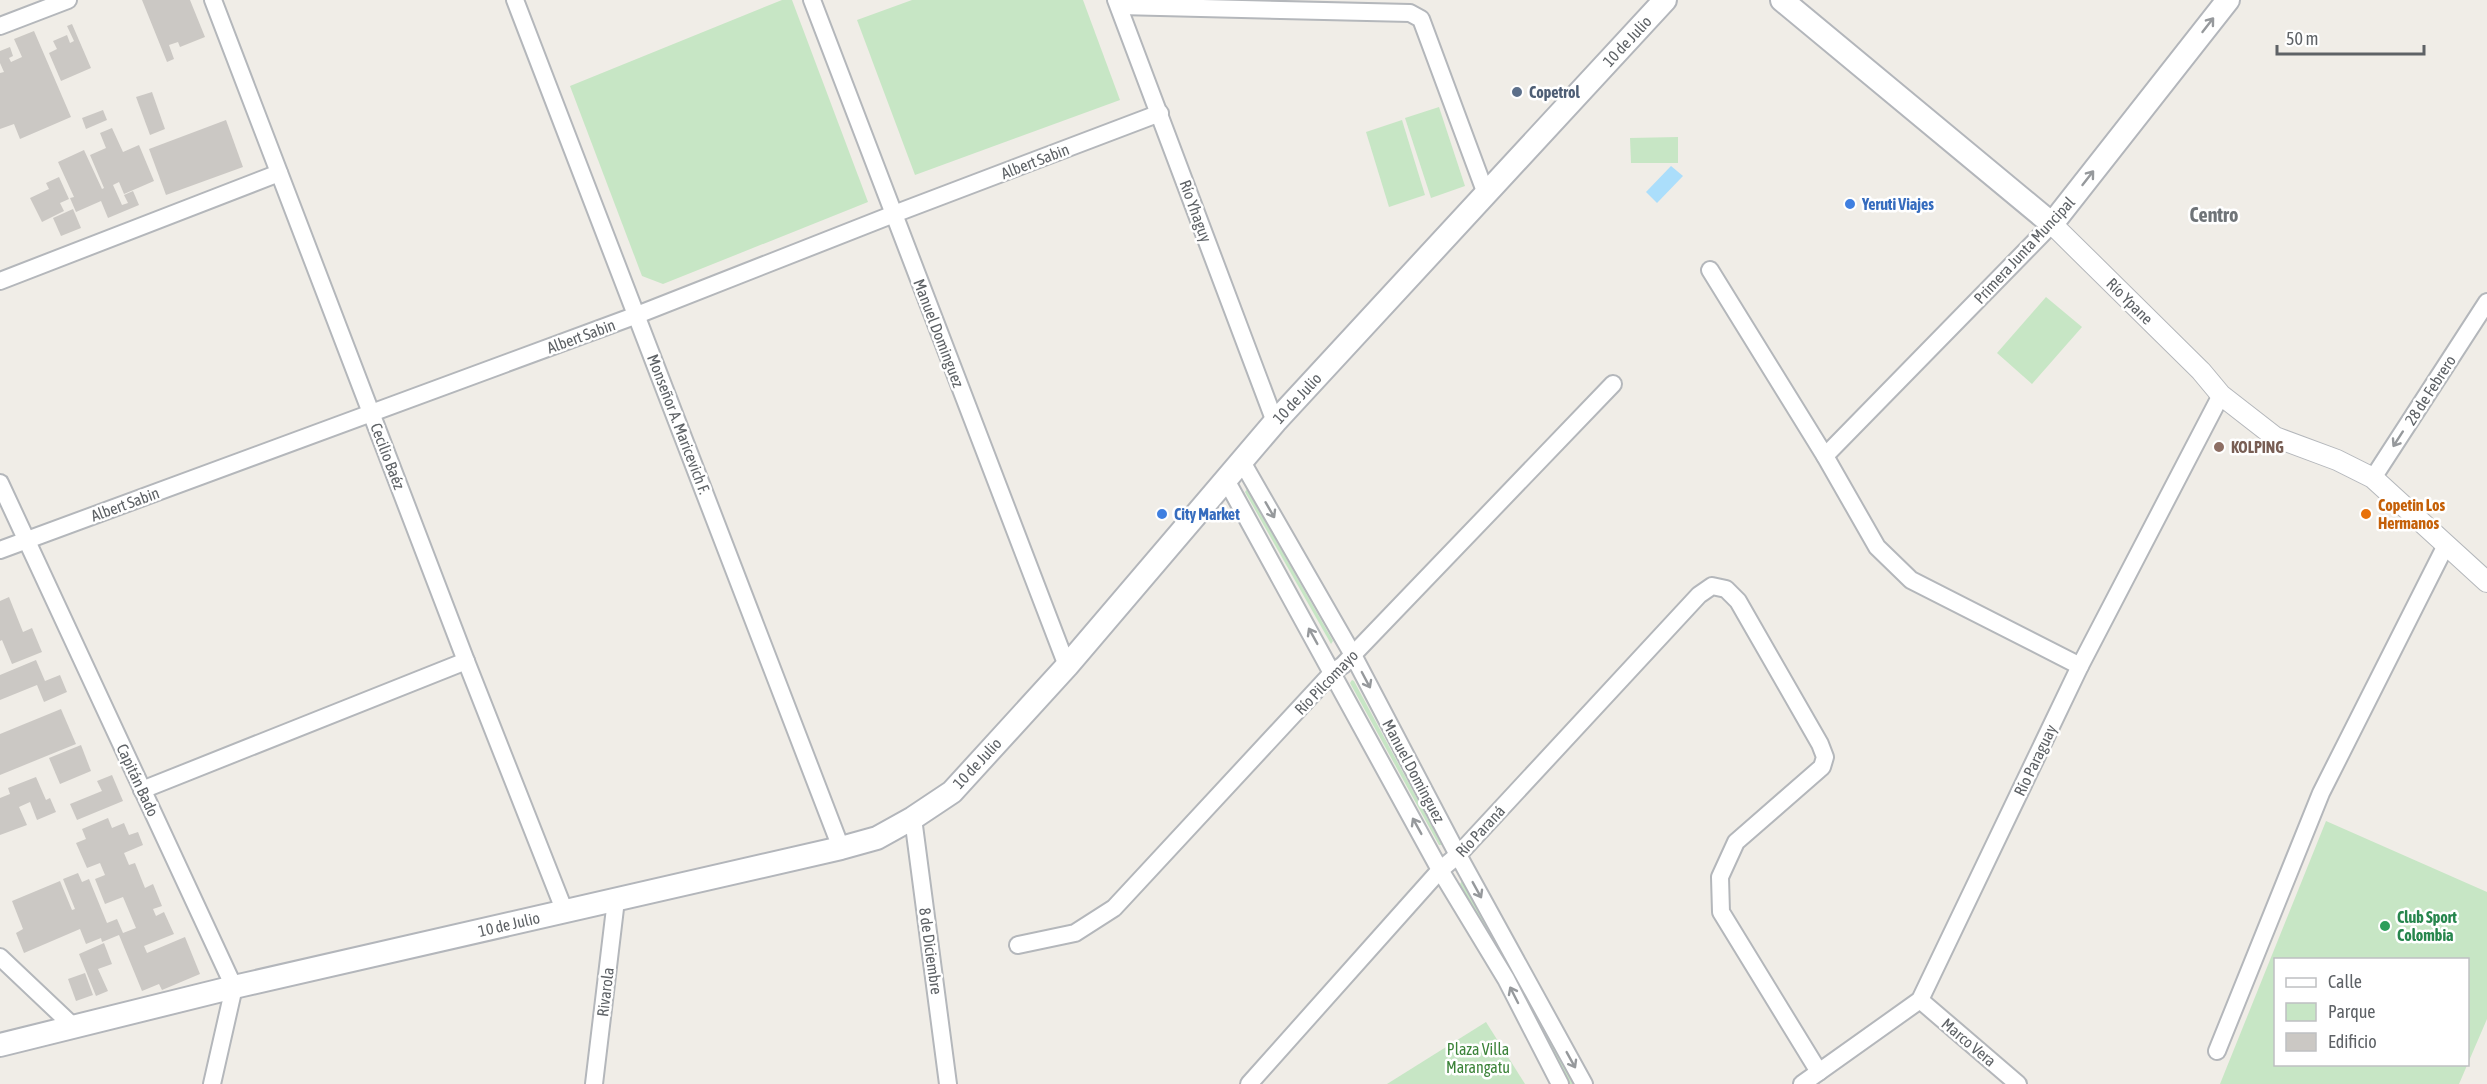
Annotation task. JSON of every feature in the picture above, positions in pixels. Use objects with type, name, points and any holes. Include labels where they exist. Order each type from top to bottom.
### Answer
[{"type":"main road","name":"10 de Julio","points":[[0,1045],[234,987],[841,848],[877,838],[913,818],[952,792],[1066,666],[1241,459],[1665,0]]},
{"type":"main road","name":"Río Ypane","points":[[1782,0],[2052,224]]},
{"type":"main road","name":"Primera Junta Muncipal","points":[[2052,224],[2228,0]]},
{"type":"street","points":[[0,26],[68,0]]},
{"type":"street","name":"Cecilio Baéz","points":[[213,0],[466,661],[565,912]]},
{"type":"street","name":"Monseñor A. Maricevich F.","points":[[515,0],[841,848]]},
{"type":"street","name":"Manuel Dominguez","points":[[812,0],[1066,666]]},
{"type":"street","points":[[1117,3],[1410,13],[1421,19],[1486,194]]},
{"type":"street","name":"Río Yhaguy","points":[[1117,3],[1275,422]]},
{"type":"street","name":"Albert Sabin","points":[[0,550],[637,315],[1160,113]]},
{"type":"street","points":[[0,281],[279,173]]},
{"type":"street","name":"Río Ypane","points":[[2052,224],[2201,371],[2221,395],[2275,437],[2337,460],[2373,478],[2487,582]]},
{"type":"street","name":"Primera Junta Muncipal","points":[[1825,456],[2052,224]]},
{"type":"street","points":[[1710,270],[1825,456],[1877,547],[1911,580],[2080,666]]},
{"type":"street","name":"28 de Febrero","points":[[2373,478],[2487,302]]},
{"type":"street","name":"Río Pilcomayo","points":[[1018,945],[1075,933],[1114,908],[1333,672],[1353,655],[1613,384]]},
{"type":"street","name":"Río Paraguay","points":[[1802,1084],[1920,1000],[2080,666],[2221,395]]},
{"type":"street","name":"Manuel Dominguez","points":[[1241,459],[1353,655],[1458,855],[1584,1084]]},
{"type":"street","name":"Manuel Dominguez","points":[[1225,478],[1440,870],[1506,979],[1560,1084]]},
{"type":"street","name":"Capitán Bado","points":[[0,483],[234,987]]},
{"type":"street","points":[[2217,1051],[2320,793],[2446,545]]},
{"type":"street","name":"Río Paraná","points":[[1253,1083],[1440,870],[1458,855],[1699,595],[1712,586],[1726,589],[1738,601],[1820,744],[1825,757],[1822,767],[1736,842],[1720,877],[1721,912],[1819,1072]]},
{"type":"street","points":[[142,790],[466,661]]},
{"type":"street","name":"8 de Diciembre","points":[[913,818],[948,1084]]},
{"type":"street","name":"Rivarola","points":[[594,1084],[616,900]]},
{"type":"street","points":[[0,957],[75,1028]]},
{"type":"street","points":[[212,1084],[234,987]]},
{"type":"street","name":"Marco Vera","points":[[1920,1000],[2018,1084]]},
{"type":"green space","points":[[782,0],[792,0],[868,202],[663,284],[642,276],[570,86]]},
{"type":"green space","points":[[912,0],[1083,0],[1120,100],[915,175],[857,20]]},
{"type":"green space","points":[[1439,107],[1465,186],[1431,198],[1405,118]]},
{"type":"green space","points":[[1402,120],[1425,195],[1389,207],[1366,132]]},
{"type":"green space","points":[[1678,137],[1678,163],[1631,163],[1630,138]]},
{"type":"green space","points":[[2046,297],[2082,327],[2032,384],[1997,353]]},
{"type":"green space","points":[[1247,489],[1333,641],[1331,644],[1245,492]]},
{"type":"green space","points":[[1352,680],[1442,845],[1439,845],[1350,683]]},
{"type":"green space","name":"Club Sport Colombia","points":[[2326,821],[2487,892],[2487,1019],[2469,1061],[2469,958],[2274,958],[2274,1066],[2467,1066],[2459,1084],[2220,1084]]},
{"type":"green space","points":[[1462,881],[1574,1084],[1569,1084],[1460,884]]},
{"type":"green space","name":"Plaza Villa Marangatu","points":[[1486,1022],[1525,1084],[1387,1084]]},
{"type":"water","points":[[1671,166],[1683,176],[1657,203],[1646,192]]},
{"type":"building","points":[[142,0],[190,0],[205,37],[180,47],[178,42],[169,45],[174,59],[167,62]]},
{"type":"building","points":[[72,24],[91,68],[61,81],[49,53],[57,49],[53,41],[67,35],[70,43],[74,41],[67,26]]},
{"type":"building","points":[[34,31],[71,117],[20,139],[14,124],[0,129],[0,73],[4,72],[0,63],[0,51],[10,47],[13,56],[9,58],[11,62],[22,57],[14,39]]},
{"type":"building","points":[[152,92],[165,129],[150,135],[136,97]]},
{"type":"building","points":[[103,110],[107,120],[86,129],[82,118]]},
{"type":"building","points":[[226,120],[243,167],[166,195],[149,149]]},
{"type":"building","points":[[112,128],[123,152],[139,145],[154,181],[124,194],[119,182],[113,185],[122,205],[128,203],[124,195],[133,191],[139,205],[108,218],[101,201],[76,212],[70,198],[74,197],[58,162],[84,150],[102,189],[104,188],[90,155],[106,148],[100,133]]},
{"type":"building","points":[[59,177],[69,199],[60,203],[64,211],[42,222],[30,198],[49,189],[46,183]]},
{"type":"building","points":[[73,209],[81,228],[61,236],[53,218]]},
{"type":"building","points":[[9,597],[23,632],[32,628],[42,652],[12,664],[2,640],[0,641],[0,601]]},
{"type":"building","points":[[36,660],[45,681],[60,675],[67,692],[44,702],[37,685],[0,700],[0,675]]},
{"type":"building","points":[[61,709],[76,744],[0,775],[0,734]]},
{"type":"building","points":[[81,745],[91,771],[60,784],[49,758]]},
{"type":"building","points":[[112,775],[123,801],[77,820],[70,804],[102,791],[97,781]]},
{"type":"building","points":[[36,777],[46,800],[50,798],[56,812],[37,820],[30,802],[19,807],[27,825],[0,835],[0,798],[10,794],[8,788]]},
{"type":"building","points":[[108,818],[112,828],[124,823],[129,835],[138,832],[143,845],[124,853],[129,865],[135,863],[145,888],[153,884],[162,906],[153,909],[156,916],[164,912],[174,934],[144,946],[147,953],[185,937],[200,974],[162,990],[159,984],[142,991],[119,935],[102,942],[101,938],[86,944],[80,929],[24,953],[16,933],[23,929],[12,901],[60,881],[72,910],[75,909],[63,879],[78,873],[82,882],[89,879],[107,923],[117,919],[123,933],[136,928],[123,897],[105,904],[95,879],[105,875],[100,863],[87,868],[76,843],[86,839],[82,829]]},
{"type":"building","points":[[104,943],[112,964],[98,969],[108,991],[96,996],[79,954]]},
{"type":"building","points":[[85,973],[93,995],[76,1001],[68,979]]},
{"type":"place","name":"Copetrol","points":[[1517,92]]},
{"type":"place","name":"Yeruti Viajes","points":[[1850,204]]},
{"type":"place","name":"KOLPING","points":[[2219,447]]},
{"type":"place","name":"City Market","points":[[1162,514]]},
{"type":"place","name":"Copetin Los Hermanos","points":[[2366,514]]},
{"type":"place","name":"Club Sport Colombia","points":[[2385,926]]},
{"type":"district","name":"Centro","points":[[2214,215]]}]
